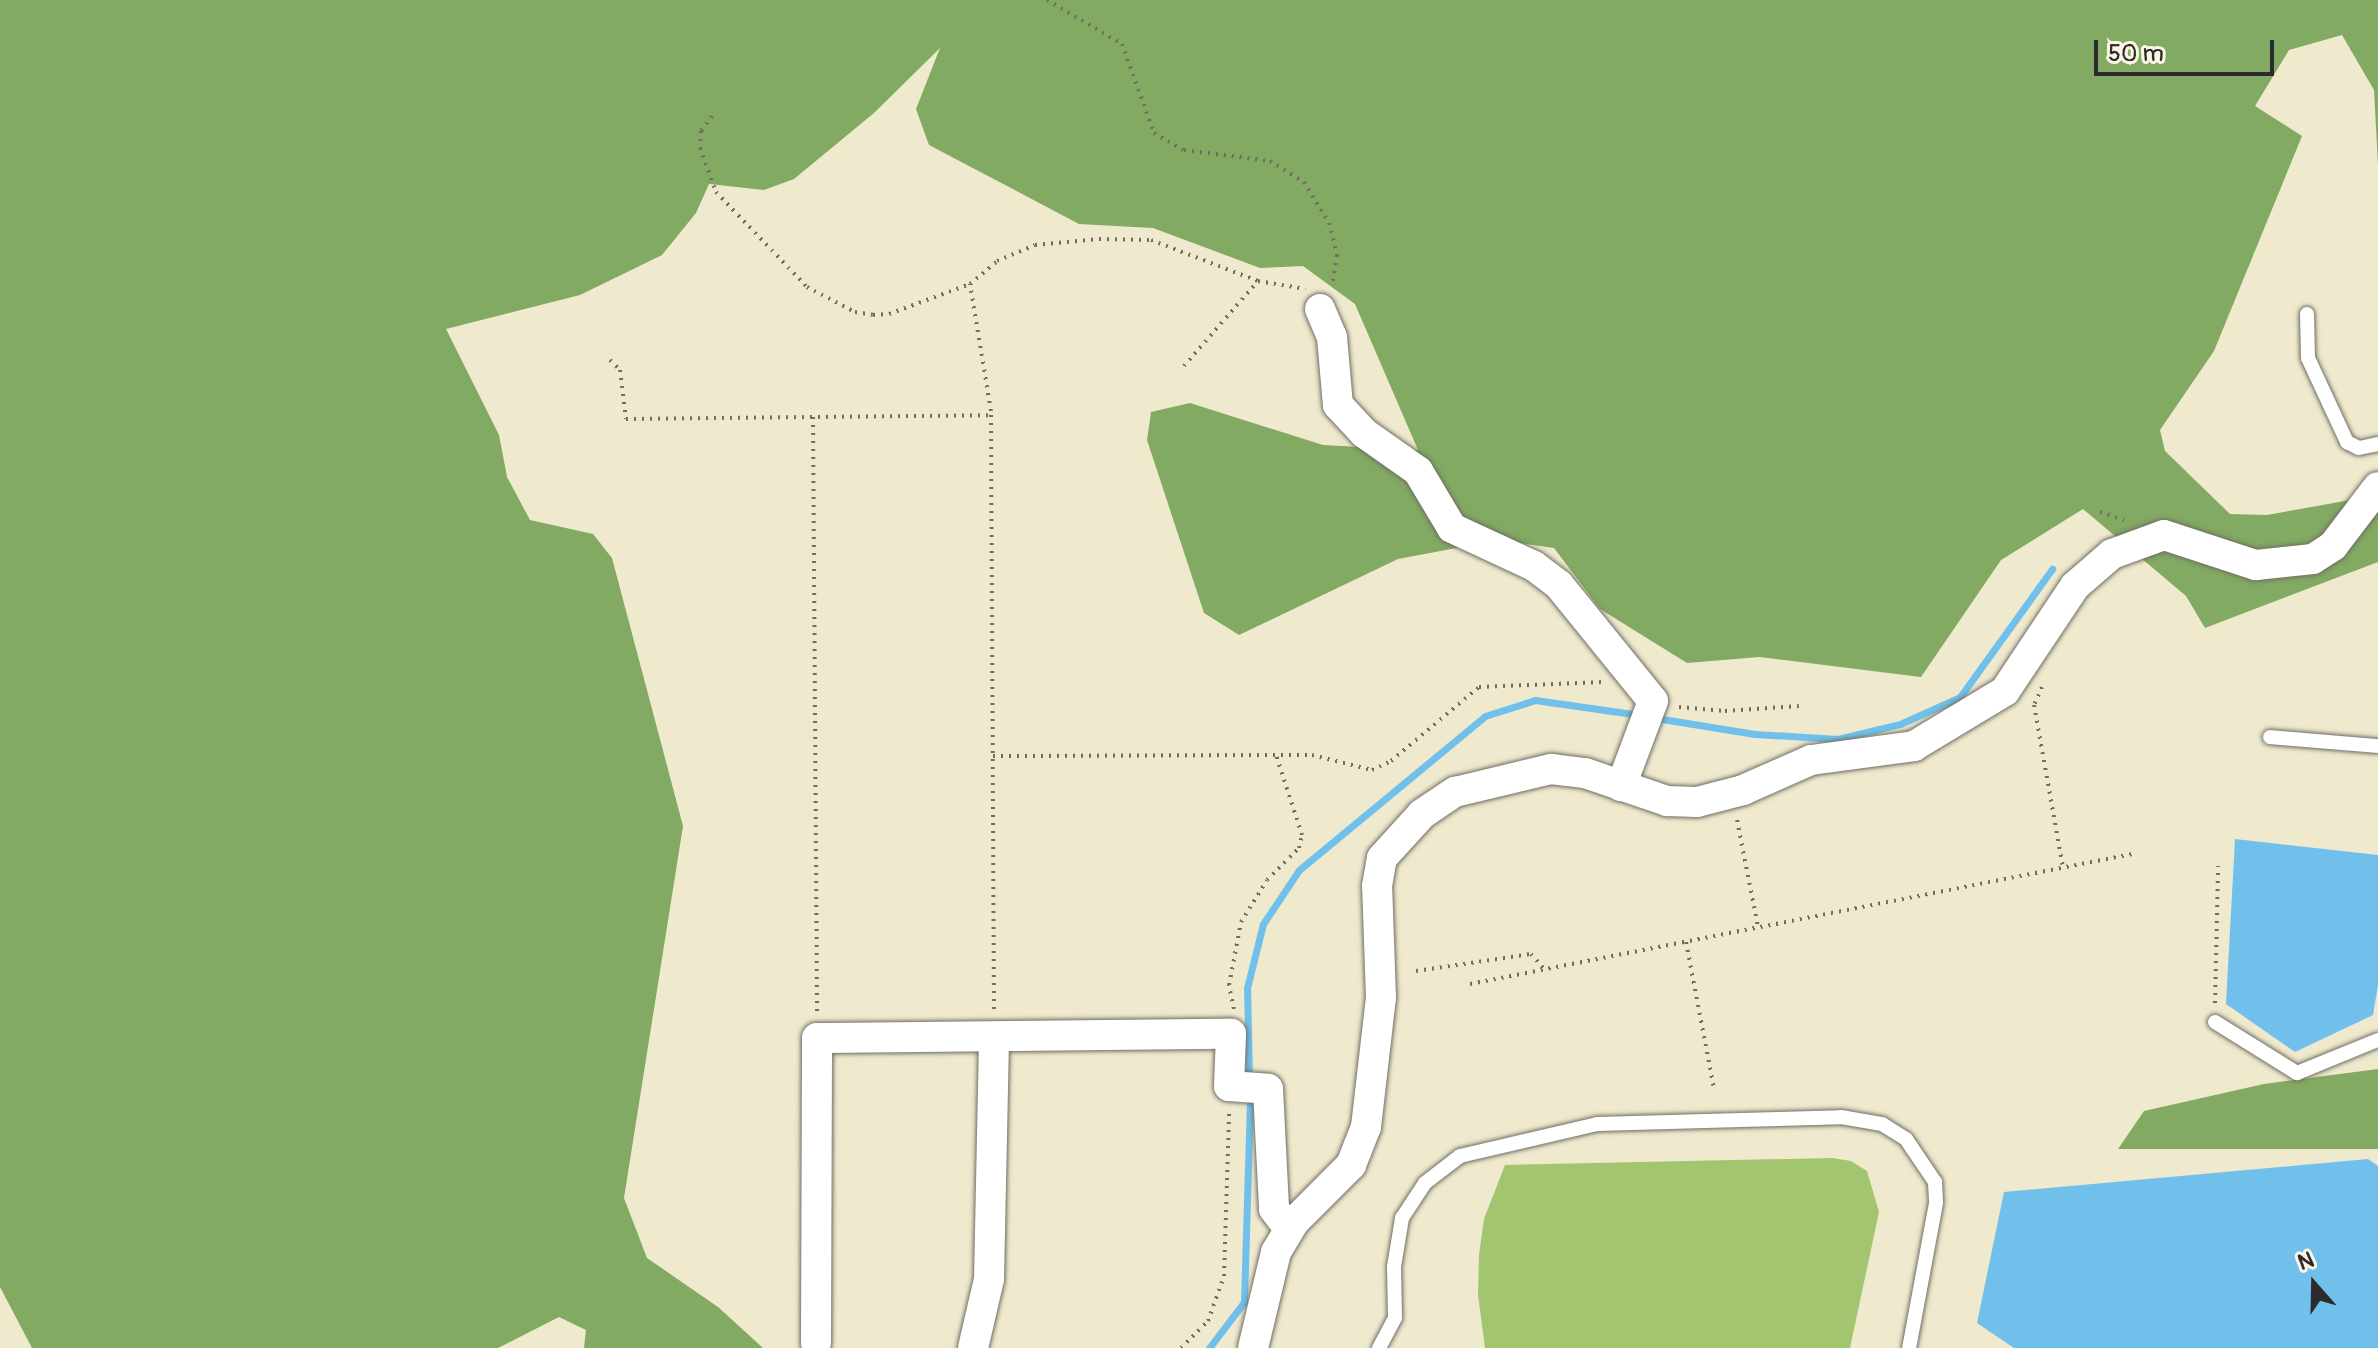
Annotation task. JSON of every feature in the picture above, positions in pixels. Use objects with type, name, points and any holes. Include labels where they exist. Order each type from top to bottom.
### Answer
[{"type":"street","points":[[1320,309],[1332,337],[1338,405],[1364,433],[1418,471],[1452,528],[1534,566],[1559,585],[1647,693],[1641,739],[1621,786]]},
{"type":"street","points":[[1253,1348],[1276,1252],[1289,1229],[1351,1165],[1366,1127],[1381,998],[1377,886],[1382,858],[1399,833],[1455,792],[1512,775],[1551,769],[1585,773],[1667,801],[1697,802],[1731,793],[1811,760],[1914,746],[1968,718],[2005,691],[2075,586],[2137,542],[2164,535],[2256,565],[2290,565],[2313,559],[2333,546],[2378,487]]},
{"type":"street","points":[[816,1343],[817,1038],[994,1039],[1231,1034],[1229,1086],[1268,1089],[1274,1209],[1289,1229]]},
{"type":"street","points":[[973,1348],[989,1279],[994,1039]]},
{"type":"lane","points":[[2307,314],[2308,358],[2347,442],[2359,448],[2378,444]]},
{"type":"lane","points":[[2270,737],[2378,746]]},
{"type":"lane","points":[[2215,1022],[2297,1073],[2378,1040]]},
{"type":"lane","points":[[1379,1348],[1395,1318],[1394,1267],[1402,1218],[1425,1183],[1460,1156],[1597,1124],[1841,1117],[1882,1124],[1906,1139],[1935,1182],[1936,1203],[1909,1348]]},
{"type":"path","points":[[712,116],[701,131],[700,148],[716,192],[807,287],[855,312],[889,314],[970,284],[997,261],[1035,245],[1099,239],[1151,240],[1258,281],[1304,287],[1320,309],[1330,300],[1337,255],[1329,223],[1304,182],[1270,161],[1184,150],[1154,133],[1122,44],[1047,0]]},
{"type":"path","points":[[1184,366],[1258,281]]},
{"type":"path","points":[[970,284],[992,415],[994,1039]]},
{"type":"path","points":[[610,360],[620,370],[626,419],[992,415]]},
{"type":"path","points":[[813,417],[817,1038]]},
{"type":"path","points":[[2100,512],[2132,523]]},
{"type":"path","points":[[2047,676],[2034,705],[2063,867]]},
{"type":"path","points":[[993,756],[1312,755],[1372,770],[1391,761],[1479,687],[1566,680],[1647,693],[1725,711],[1799,706]]},
{"type":"path","points":[[1231,1034],[1231,953],[1241,922],[1267,880],[1299,848],[1302,835],[1276,755]]},
{"type":"path","points":[[1731,793],[1758,927]]},
{"type":"path","points":[[1470,984],[2132,854]]},
{"type":"path","points":[[2215,1022],[2218,866]]},
{"type":"path","points":[[1686,942],[1714,1089]]},
{"type":"path","points":[[1416,971],[1531,954],[1544,969]]},
{"type":"path","points":[[1181,1348],[1208,1321],[1224,1276],[1229,1086]]},
{"type":"green space","points":[[0,0],[2378,0],[2378,165],[2374,90],[2342,35],[2289,50],[2255,106],[2302,136],[2214,351],[2160,430],[2165,451],[2230,514],[2267,515],[2378,495],[2378,562],[2205,628],[2186,596],[2083,509],[2001,560],[1921,677],[1759,657],[1687,663],[1600,609],[1554,548],[1499,540],[1398,559],[1239,635],[1204,613],[1147,440],[1151,412],[1190,403],[1323,445],[1418,450],[1355,304],[1303,266],[1260,268],[1153,228],[1079,224],[929,145],[916,109],[940,48],[874,113],[794,179],[764,190],[709,184],[696,213],[662,255],[580,295],[446,329],[499,435],[507,477],[530,520],[593,534],[612,558],[683,826],[624,1198],[647,1258],[718,1307],[763,1348],[584,1348],[586,1330],[559,1317],[498,1348],[32,1348],[0,1287]]},
{"type":"green space","points":[[2378,1069],[2378,1149],[2118,1149],[2144,1111],[2264,1084]]},
{"type":"green space","points":[[1832,1158],[1851,1161],[1867,1171],[1879,1212],[1850,1348],[1485,1348],[1478,1295],[1479,1255],[1484,1219],[1505,1165]]},
{"type":"water","points":[[2235,839],[2378,855],[2378,985],[2373,1015],[2295,1052],[2226,1004]]},
{"type":"water","points":[[2368,1159],[2378,1166],[2378,1348],[2014,1348],[1977,1323],[2004,1192]]},
{"type":"waterway","points":[[1656,718],[1755,734],[1838,739],[1900,724],[1960,697],[2052,569]]},
{"type":"waterway","points":[[1249,1080],[1247,988],[1263,924],[1299,870],[1485,716],[1535,700],[1640,715]]},
{"type":"waterway","points":[[1209,1348],[1244,1302],[1250,1096]]}]
